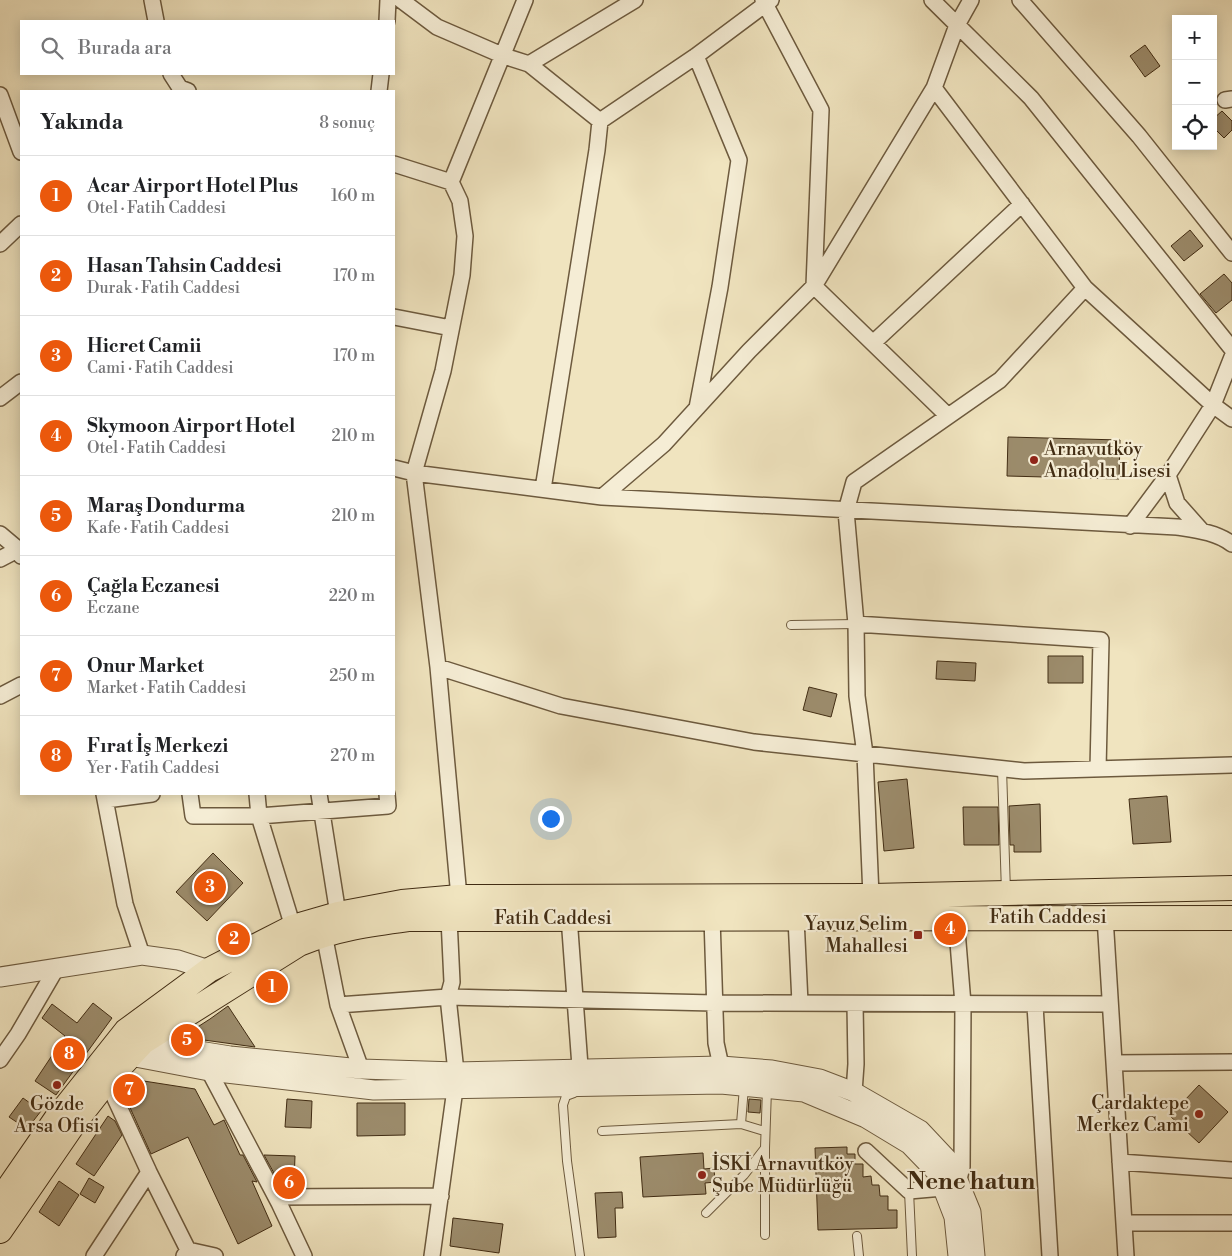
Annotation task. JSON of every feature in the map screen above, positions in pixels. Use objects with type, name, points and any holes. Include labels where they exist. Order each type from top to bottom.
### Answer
[{"type":"main road","name":"Fatih Caddesi","points":[[0,1200],[56,1119],[128,1044],[209,970],[293,927],[338,914],[402,902],[460,897],[871,896],[1232,888]]},
{"type":"main road","name":"Fatih Caddesi","points":[[0,1231],[74,1122],[107,1081],[128,1044],[291,949],[324,934],[348,927],[408,919],[1232,918]]},
{"type":"street","points":[[386,20],[388,0]]},
{"type":"street","points":[[401,0],[437,27],[504,56],[529,64],[600,121]]},
{"type":"street","points":[[451,182],[504,56],[525,0]]},
{"type":"street","points":[[529,64],[635,0]]},
{"type":"street","points":[[932,0],[1031,98],[1232,349]]},
{"type":"street","points":[[602,497],[664,444],[749,351],[814,286],[934,88],[958,25],[971,0]]},
{"type":"street","points":[[1020,0],[1139,136],[1232,253]]},
{"type":"street","points":[[156,1],[156,20]]},
{"type":"street","points":[[600,121],[696,56],[767,1],[821,110],[814,286],[948,416]]},
{"type":"street","points":[[696,56],[739,160],[720,288],[697,408]]},
{"type":"street","points":[[171,75],[180,88],[185,90]]},
{"type":"street","points":[[379,90],[381,75]]},
{"type":"street","points":[[934,88],[1085,288],[1213,405],[1232,419]]},
{"type":"street","points":[[0,95],[20,149]]},
{"type":"street","points":[[543,489],[596,160],[600,121]]},
{"type":"street","points":[[395,164],[451,182],[460,201],[465,236],[462,274],[443,372],[414,473],[438,667],[460,897]]},
{"type":"street","points":[[873,343],[1022,204]]},
{"type":"street","points":[[0,244],[20,225]]},
{"type":"street","points":[[871,896],[865,754],[857,696],[856,624],[846,511],[854,482],[1000,380],[1085,288]]},
{"type":"street","points":[[395,317],[451,328]]},
{"type":"street","points":[[1130,526],[1168,475],[1213,405],[1232,357]]},
{"type":"street","points":[[0,398],[20,383]]},
{"type":"street","points":[[395,468],[414,473],[602,497],[1201,530],[1225,539],[1232,544]]},
{"type":"street","points":[[1168,475],[1177,503],[1201,530]]},
{"type":"street","points":[[0,534],[20,552],[0,559]]},
{"type":"street","points":[[856,624],[1101,640],[1098,769]]},
{"type":"street","points":[[438,667],[561,706],[754,742],[1024,771],[1232,764]]},
{"type":"street","points":[[0,696],[20,686]]},
{"type":"street","points":[[136,795],[105,797],[125,904],[142,955]]},
{"type":"street","points":[[190,795],[193,816],[259,816],[388,806],[387,795]]},
{"type":"street","points":[[257,795],[259,816],[293,927]]},
{"type":"street","points":[[318,795],[338,914]]},
{"type":"street","points":[[1105,917],[1126,1256]]},
{"type":"street","points":[[569,918],[582,1078]]},
{"type":"street","points":[[712,918],[716,1043],[721,1066]]},
{"type":"street","points":[[796,918],[800,1003]]},
{"type":"street","points":[[866,1151],[909,1191],[943,1188],[959,1179],[962,1167],[963,1004],[956,918]]},
{"type":"street","points":[[432,1256],[455,1080],[448,997],[452,982],[449,919]]},
{"type":"street","points":[[324,934],[338,1005],[361,1069]]},
{"type":"street","points":[[0,977],[142,955],[178,960],[209,970]]},
{"type":"street","points":[[0,1060],[18,1034],[56,969]]},
{"type":"street","points":[[338,1005],[448,997],[714,1003],[1109,1004]]},
{"type":"street","points":[[854,1092],[856,1064],[855,1004]]},
{"type":"street","points":[[1035,1005],[1050,1256]]},
{"type":"street","points":[[128,1044],[455,1080]]},
{"type":"street","points":[[128,1044],[209,1071],[374,1090],[455,1080],[582,1078],[721,1084],[746,1077],[820,1079],[854,1092],[920,1130],[951,1163],[971,1212],[975,1256]]},
{"type":"street","points":[[1114,1063],[1232,1062]]},
{"type":"street","points":[[582,1078],[721,1066],[768,1087],[804,1092],[866,1118],[909,1144],[937,1172],[954,1217],[958,1256]]},
{"type":"street","points":[[209,1071],[276,1197],[304,1256]]},
{"type":"street","points":[[107,1081],[186,1253],[215,1256]]},
{"type":"street","points":[[1120,1162],[1232,1170]]},
{"type":"street","points":[[94,1256],[149,1172]]},
{"type":"street","points":[[276,1197],[441,1196]]},
{"type":"street","points":[[1124,1223],[1232,1223]]},
{"type":"lane","points":[[791,625],[856,624]]},
{"type":"lane","points":[[1002,769],[1006,893]]},
{"type":"lane","points":[[741,1124],[746,1077]]},
{"type":"lane","points":[[580,1256],[567,1161],[563,1105],[566,1096],[579,1092],[582,1078]]},
{"type":"lane","points":[[765,1235],[764,1131],[768,1087]]},
{"type":"lane","points":[[602,1131],[741,1124],[764,1131]]},
{"type":"lane","points":[[706,1213],[744,1175],[764,1148]]},
{"type":"lane","points":[[909,1191],[912,1256]]},
{"type":"lane","points":[[858,1236],[859,1256]]},
{"type":"building","points":[[1145,45],[1160,66],[1145,77],[1130,56]]},
{"type":"building","points":[[1222,111],[1232,121],[1232,130],[1224,138],[1217,131],[1217,115]]},
{"type":"building","points":[[1190,230],[1203,246],[1184,261],[1171,246]]},
{"type":"building","points":[[1224,274],[1232,283],[1232,300],[1216,313],[1200,294]]},
{"type":"building","points":[[1008,437],[1120,440],[1119,479],[1007,476]]},
{"type":"building","points":[[1048,656],[1083,656],[1083,683],[1048,683]]},
{"type":"building","points":[[937,661],[976,663],[975,681],[936,679]]},
{"type":"building","points":[[809,687],[837,694],[831,717],[803,710]]},
{"type":"building","points":[[907,779],[914,848],[884,851],[878,782]]},
{"type":"building","points":[[1167,796],[1171,842],[1133,844],[1129,799]]},
{"type":"building","points":[[1040,804],[1041,852],[1014,852],[1014,845],[1010,845],[1009,806]]},
{"type":"building","points":[[963,807],[998,807],[999,845],[964,845]]},
{"type":"building","points":[[213,853],[243,883],[207,921],[176,892]]},
{"type":"building","points":[[93,1003],[112,1018],[56,1095],[35,1081],[65,1036],[42,1018],[52,1004],[77,1023]]},
{"type":"building","points":[[228,1006],[255,1047],[182,1037],[210,1019]]},
{"type":"building","points":[[131,1079],[195,1089],[214,1125],[224,1120],[240,1155],[243,1155],[257,1182],[252,1181],[272,1226],[238,1244],[188,1137],[151,1154],[122,1090]]},
{"type":"building","name":"Çardaktepe Merkez Cami","points":[[1199,1085],[1228,1112],[1199,1143],[1170,1116]]},
{"type":"building","points":[[23,1098],[41,1111],[27,1129],[9,1117]]},
{"type":"building","points":[[287,1099],[312,1101],[311,1128],[285,1127]]},
{"type":"building","points":[[749,1099],[761,1100],[760,1113],[748,1112]]},
{"type":"building","points":[[357,1103],[405,1103],[405,1135],[357,1136]]},
{"type":"building","points":[[108,1116],[115,1121],[122,1135],[94,1176],[76,1164]]},
{"type":"building","points":[[847,1147],[847,1154],[855,1154],[855,1164],[863,1164],[863,1177],[871,1176],[872,1185],[879,1185],[880,1196],[888,1196],[888,1210],[897,1210],[897,1228],[818,1230],[815,1148]]},
{"type":"building","points":[[703,1153],[704,1169],[714,1168],[715,1182],[705,1183],[706,1194],[643,1197],[640,1157]]},
{"type":"building","points":[[264,1155],[295,1156],[294,1183],[290,1183],[290,1186],[280,1184]]},
{"type":"building","points":[[89,1178],[104,1187],[95,1203],[80,1194]]},
{"type":"building","points":[[59,1181],[79,1195],[59,1226],[39,1212]]},
{"type":"building","points":[[622,1192],[623,1208],[615,1208],[616,1237],[598,1238],[595,1193]]},
{"type":"building","points":[[453,1218],[503,1224],[499,1253],[450,1246]]},
{"type":"place","name":"Arnavutköy Anadolu Lisesi","points":[[1034,460]]},
{"type":"place","name":"Hicret Camii","points":[[210,887]]},
{"type":"place","name":"Skymoon Airport Hotel","points":[[950,929]]},
{"type":"place","name":"Yavuz Selim Mahallesi","points":[[918,935]]},
{"type":"place","name":"Hasan Tahsin Caddesi","points":[[234,939]]},
{"type":"place","name":"Acar Airport Hotel Plus","points":[[272,987]]},
{"type":"place","name":"Maraş Dondurma","points":[[187,1040]]},
{"type":"place","name":"Fırat İş Merkezi","points":[[69,1054]]},
{"type":"place","name":"Gözde Arsa Ofisi","points":[[57,1085]]},
{"type":"place","name":"Onur Market","points":[[129,1090]]},
{"type":"place","name":"Çardaktepe Merkez Cami","points":[[1199,1114]]},
{"type":"place","name":"İSKİ Arnavutköy Şube Müdürlüğü","points":[[702,1175]]},
{"type":"place","name":"Çağla Eczanesi","points":[[289,1183]]},
{"type":"district","name":"Nene hatun","points":[[971,1182]]}]
